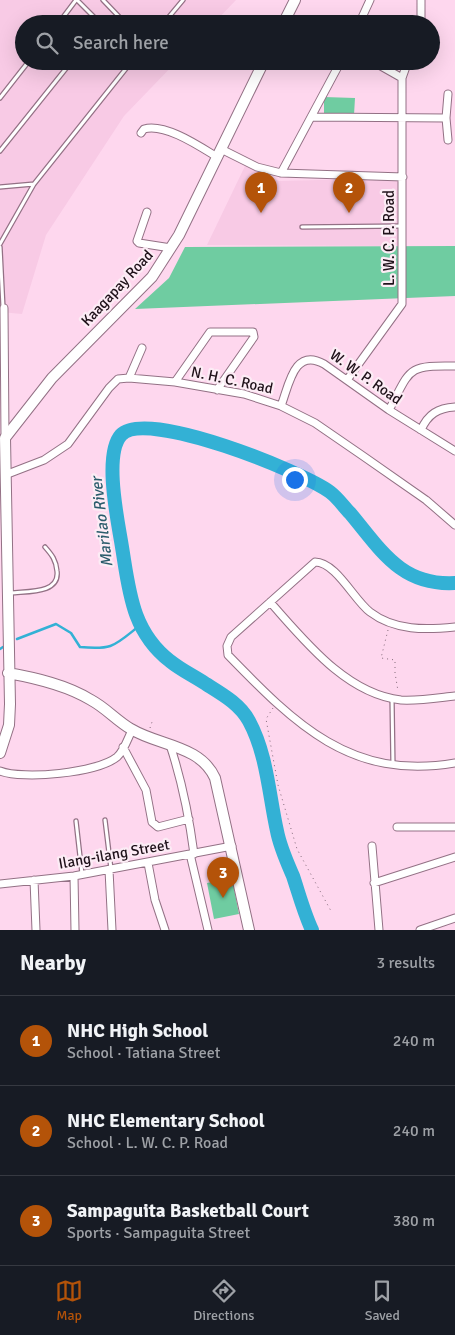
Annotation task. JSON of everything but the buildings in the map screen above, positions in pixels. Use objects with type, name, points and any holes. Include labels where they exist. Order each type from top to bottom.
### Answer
[{"type":"street","points":[[288,15],[295,0]]},
{"type":"street","points":[[363,15],[370,0]]},
{"type":"street","points":[[421,0],[422,15]]},
{"type":"street","name":"Kaagapay Road","points":[[5,438],[58,372],[152,277],[171,248],[260,70]]},
{"type":"street","points":[[281,173],[335,70]]},
{"type":"street","points":[[388,70],[402,78],[405,70]]},
{"type":"street","name":"L. W. C. P. Road","points":[[347,380],[402,304],[404,117],[402,78]]},
{"type":"street","points":[[448,94],[446,118],[448,140]]},
{"type":"street","points":[[311,116],[446,118]]},
{"type":"street","points":[[140,133],[144,129],[156,127],[257,167],[281,173],[402,177]]},
{"type":"street","points":[[147,212],[138,236],[139,243],[171,248]]},
{"type":"street","points":[[0,753],[9,725],[8,673],[3,606],[6,594],[3,522],[5,438],[2,400],[4,308]]},
{"type":"street","points":[[175,382],[210,332],[253,332],[254,337],[217,390]]},
{"type":"street","points":[[5,476],[37,463],[61,450],[74,438],[109,388],[118,379],[129,378],[142,348]]},
{"type":"street","name":"W. W. P. Road","points":[[282,406],[293,373],[306,359],[319,360],[389,410],[455,451]]},
{"type":"street","points":[[389,410],[408,376],[413,371],[427,366],[455,366]]},
{"type":"street","name":"N. H. C. Road","points":[[129,378],[175,382],[244,394],[282,406],[315,423],[363,456],[426,500],[455,525]]},
{"type":"street","points":[[421,430],[425,421],[434,412],[444,408],[455,407]]},
{"type":"street","points":[[455,627],[416,629],[387,622],[369,612],[327,565],[318,562],[310,565],[231,637],[227,650],[228,655],[275,703],[336,746],[369,761],[393,766],[434,766],[455,763]]},
{"type":"street","points":[[270,602],[336,669],[361,686],[396,699],[455,696]]},
{"type":"street","points":[[8,673],[38,679],[78,693],[92,700],[132,730],[199,758],[211,770],[232,846],[249,930]]},
{"type":"street","points":[[0,771],[26,774],[82,771],[109,762],[119,756],[132,730]]},
{"type":"street","points":[[170,745],[180,773],[189,819],[192,854],[208,930]]},
{"type":"street","points":[[123,748],[146,790],[152,822],[158,826],[189,819]]},
{"type":"street","points":[[397,827],[455,827]]},
{"type":"street","name":"Ilang-ilang Street","points":[[0,884],[74,876],[232,846]]},
{"type":"street","points":[[372,846],[379,930]]},
{"type":"street","points":[[374,883],[455,857]]},
{"type":"street","points":[[148,863],[155,900],[165,930]]},
{"type":"street","points":[[110,870],[112,930]]},
{"type":"street","points":[[74,876],[75,930]]},
{"type":"street","points":[[34,880],[36,930]]},
{"type":"street","points":[[420,930],[455,918]]},
{"type":"lane","points":[[65,15],[77,0],[92,15]]},
{"type":"lane","points":[[103,0],[117,15]]},
{"type":"lane","points":[[170,15],[183,0]]},
{"type":"lane","points":[[0,98],[22,70]]},
{"type":"lane","points":[[0,151],[65,70]]},
{"type":"lane","points":[[4,308],[0,246],[34,184],[125,70]]},
{"type":"lane","points":[[0,187],[34,184]]},
{"type":"lane","points":[[302,227],[402,226]]},
{"type":"lane","points":[[6,594],[49,588],[55,584],[58,576],[56,563],[45,548]]},
{"type":"lane","points":[[393,766],[396,699]]},
{"type":"lane","points":[[105,820],[110,870]]},
{"type":"lane","points":[[76,821],[82,874]]},
{"type":"path","points":[[387,622],[388,629],[381,658],[395,660],[396,699]]},
{"type":"path","points":[[275,703],[266,719],[278,785],[298,849],[331,911]]},
{"type":"path","points":[[147,736],[153,719]]},
{"type":"shaded area","points":[[0,0],[236,0],[222,15],[15,15],[15,70],[168,70],[124,116],[46,235],[22,314],[0,312]]},
{"type":"shaded area","points":[[245,166],[279,181],[399,178],[399,246],[207,245]]},
{"type":"green space","points":[[324,97],[355,98],[354,115],[324,114]]},
{"type":"green space","points":[[455,246],[455,296],[135,309],[169,278],[185,247]]},
{"type":"green space","points":[[232,878],[239,914],[214,919],[207,883]]},
{"type":"waterway","name":"Marilao River","points":[[312,930],[280,843],[264,761],[249,721],[241,709],[230,700],[170,661],[157,649],[139,622],[129,591],[115,502],[112,471],[116,444],[121,435],[136,429],[160,430],[191,436],[259,458],[330,492],[383,552],[406,572],[420,579],[455,583]]},
{"type":"waterway","points":[[17,639],[56,624],[71,633],[80,647],[100,648],[113,645],[139,626]]},
{"type":"place","name":"NHC High School","points":[[261,213]]},
{"type":"place","name":"NHC Elementary School","points":[[349,213]]},
{"type":"place","name":"Sampaguita Basketball Court","points":[[223,898]]}]
